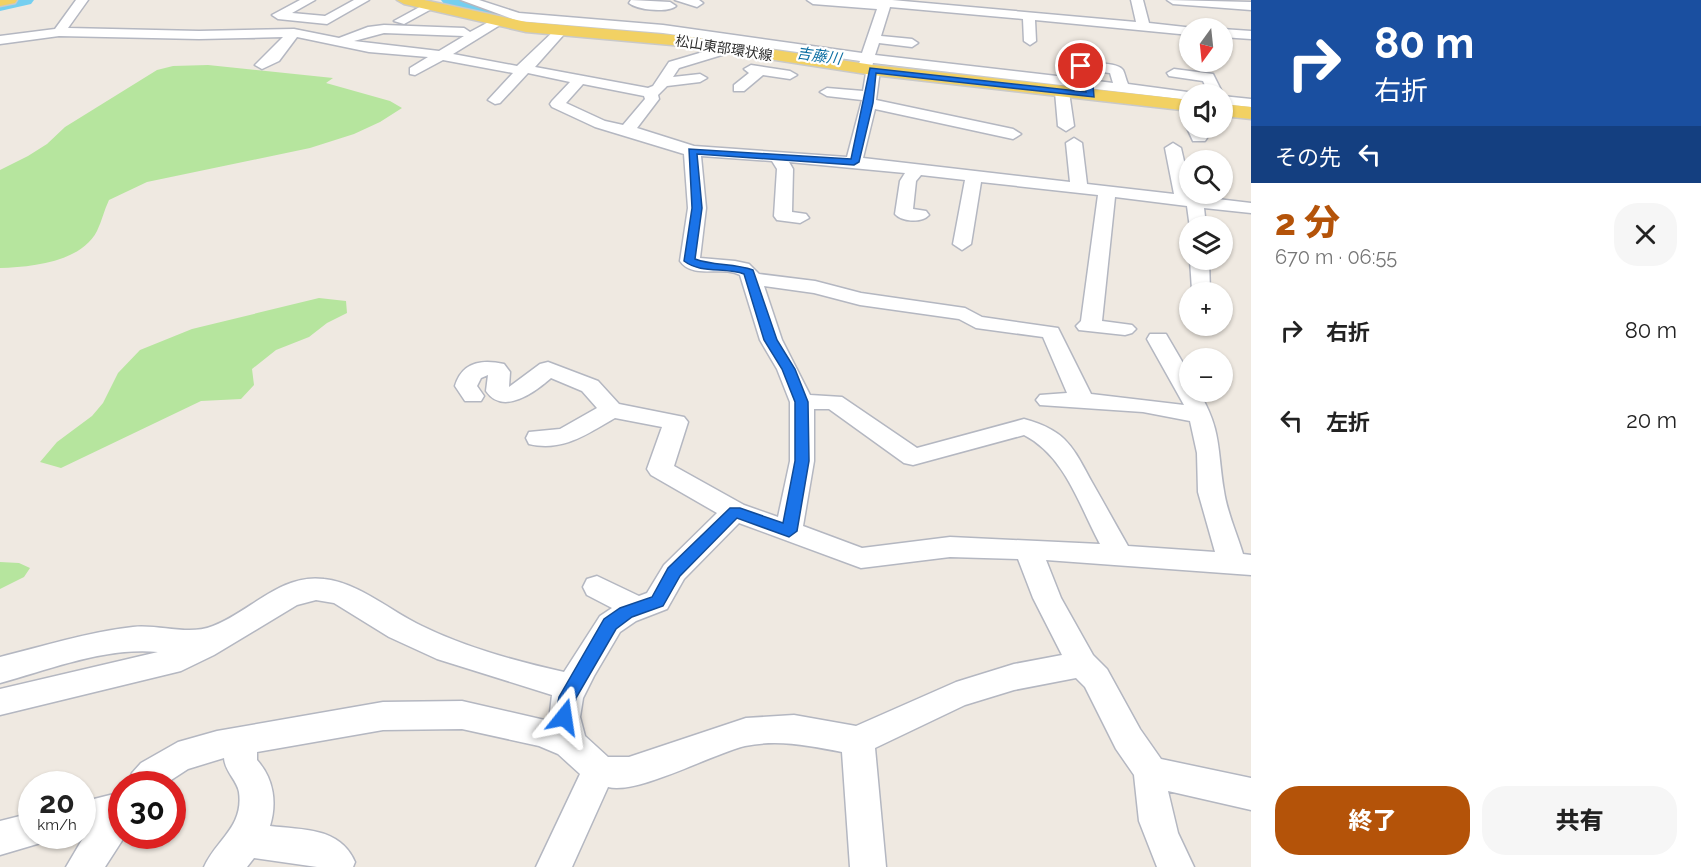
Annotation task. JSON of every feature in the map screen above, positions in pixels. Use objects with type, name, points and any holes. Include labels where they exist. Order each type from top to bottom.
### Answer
[{"type":"main road","points":[[0,2],[10,0]]},
{"type":"main road","name":"松山東部環状線","points":[[404,0],[496,22],[562,26],[804,60],[867,65],[1062,92],[1088,88],[1179,103]]},
{"type":"main road","points":[[1233,111],[1251,113]]},
{"type":"street","points":[[59,32],[82,0]]},
{"type":"street","points":[[309,0],[278,15],[327,20],[363,0]]},
{"type":"street","points":[[467,0],[518,17],[562,26],[663,30],[710,36],[867,65],[1088,88],[1122,88],[1179,102]]},
{"type":"street","points":[[637,0],[635,3],[697,3]]},
{"type":"street","points":[[813,0],[830,7],[886,3],[1002,6],[1029,15],[1120,30],[1143,26],[1179,32]]},
{"type":"street","points":[[1050,0],[1057,18]]},
{"type":"street","points":[[1137,0],[1143,26]]},
{"type":"street","points":[[1173,0],[1251,6]]},
{"type":"street","points":[[663,30],[671,15],[666,12],[674,3]]},
{"type":"street","points":[[854,162],[869,100],[867,65],[886,3]]},
{"type":"street","points":[[400,21],[431,6]]},
{"type":"street","points":[[495,100],[578,11],[556,8]]},
{"type":"street","points":[[1029,15],[1030,41]]},
{"type":"street","points":[[415,71],[496,22]]},
{"type":"street","points":[[710,36],[718,25],[740,28]]},
{"type":"street","points":[[340,42],[372,30],[384,29],[464,32]]},
{"type":"street","points":[[46,43],[59,41],[76,31]]},
{"type":"street","points":[[0,40],[76,31],[199,35],[294,33],[369,48],[526,69],[650,93],[658,89],[674,64],[714,56],[730,48]]},
{"type":"street","points":[[262,64],[273,58],[294,33]]},
{"type":"street","points":[[1233,34],[1251,35]]},
{"type":"street","points":[[874,39],[912,43]]},
{"type":"street","points":[[739,88],[755,70],[787,78],[804,60]]},
{"type":"street","points":[[469,76],[485,65]]},
{"type":"street","points":[[1088,88],[1077,68],[1106,67],[1116,70],[1122,88]]},
{"type":"street","points":[[1174,73],[1208,77],[1211,84]]},
{"type":"street","points":[[663,82],[700,78]]},
{"type":"street","points":[[580,79],[557,104],[600,124],[692,151],[854,162],[1179,199]]},
{"type":"street","points":[[827,92],[1013,134]]},
{"type":"street","points":[[1062,92],[1066,126]]},
{"type":"street","points":[[630,131],[629,127],[652,99],[650,93]]},
{"type":"street","points":[[1233,101],[1251,103]]},
{"type":"street","points":[[977,127],[980,110]]},
{"type":"street","points":[[952,141],[953,122]]},
{"type":"street","points":[[1074,143],[1079,187]]},
{"type":"street","points":[[1173,148],[1179,168]]},
{"type":"street","points":[[692,151],[697,208],[690,261],[703,266],[745,269],[753,279],[771,340],[788,369],[802,402],[802,461],[789,531]]},
{"type":"street","points":[[777,157],[785,169],[783,216],[800,218]]},
{"type":"street","points":[[916,169],[908,181],[904,214],[920,215]]},
{"type":"street","points":[[962,244],[974,175]]},
{"type":"street","points":[[1107,190],[1088,326],[1125,329]]},
{"type":"street","points":[[1220,204],[1251,208]]},
{"type":"street","points":[[753,279],[815,287],[860,299],[965,314],[976,322],[1051,333],[1082,400]]},
{"type":"street","points":[[473,396],[466,386],[467,380],[474,371],[482,367],[496,369],[499,372],[497,391],[508,395],[516,393],[548,369],[590,386],[611,410],[676,422],[660,469],[735,511],[861,558],[950,547],[1028,549],[1242,564],[1211,492],[1209,453],[1201,415],[1158,339]]},
{"type":"street","points":[[1048,400],[1143,405],[1201,415]]},
{"type":"street","points":[[802,402],[834,402],[913,457],[1024,427],[1038,430],[1075,465],[1078,479],[1119,555]]},
{"type":"street","points":[[538,438],[565,437],[611,410]]},
{"type":"street","points":[[570,744],[564,717],[567,697],[610,624],[626,613],[657,601],[674,572],[735,511]]},
{"type":"street","points":[[1028,549],[1047,598],[1082,664],[1096,678],[1128,740],[1151,772],[1152,804],[1158,827],[1176,867]]},
{"type":"street","points":[[597,587],[639,609]]},
{"type":"street","points":[[0,702],[170,662],[294,593],[328,589],[346,595],[377,616],[422,639],[471,660],[516,675],[573,687]]},
{"type":"street","points":[[0,670],[98,644],[136,638],[183,643],[221,635]]},
{"type":"street","points":[[157,771],[178,757],[242,740],[383,716],[462,715],[542,733],[570,744],[598,770],[615,774],[628,772],[746,732],[794,729],[858,741],[956,695],[1014,677],[1082,664]]},
{"type":"street","points":[[222,867],[246,840],[254,822],[256,805],[254,783],[241,765],[242,740]]},
{"type":"street","points":[[858,741],[868,867]]},
{"type":"street","points":[[554,867],[598,770]]},
{"type":"street","points":[[1151,772],[1251,794]]},
{"type":"street","points":[[84,867],[108,830]]},
{"type":"street","points":[[0,838],[18,834]]},
{"type":"street","points":[[246,840],[325,850],[337,862]]},
{"type":"green space","points":[[208,65],[333,78],[326,83],[390,101],[402,108],[380,122],[354,134],[310,148],[147,182],[109,200],[97,231],[80,250],[41,264],[0,268],[0,170],[47,144],[65,127],[157,70],[173,66]]},
{"type":"green space","points":[[319,298],[346,301],[347,313],[327,323],[309,337],[276,350],[252,369],[254,385],[241,399],[201,401],[61,468],[40,462],[57,442],[92,416],[103,403],[118,373],[140,350],[192,329]]},
{"type":"green space","points":[[0,562],[19,563],[30,568],[24,577],[0,589]]},
{"type":"waterway","name":"吉藤川","points":[[0,5],[24,0]]},
{"type":"waterway","name":"吉藤川","points":[[451,0],[494,16],[523,22],[654,32],[834,59],[1049,85]]},
{"type":"route","points":[[564,717],[567,697],[610,624],[626,613],[650,606],[657,601],[674,572],[735,511],[789,531],[802,461],[802,402],[788,369],[771,340],[749,272],[733,267],[703,266],[690,261],[697,208],[692,151],[854,162],[869,103],[873,70],[1091,95],[1089,85],[1083,84],[1077,68],[1081,66]]}]
